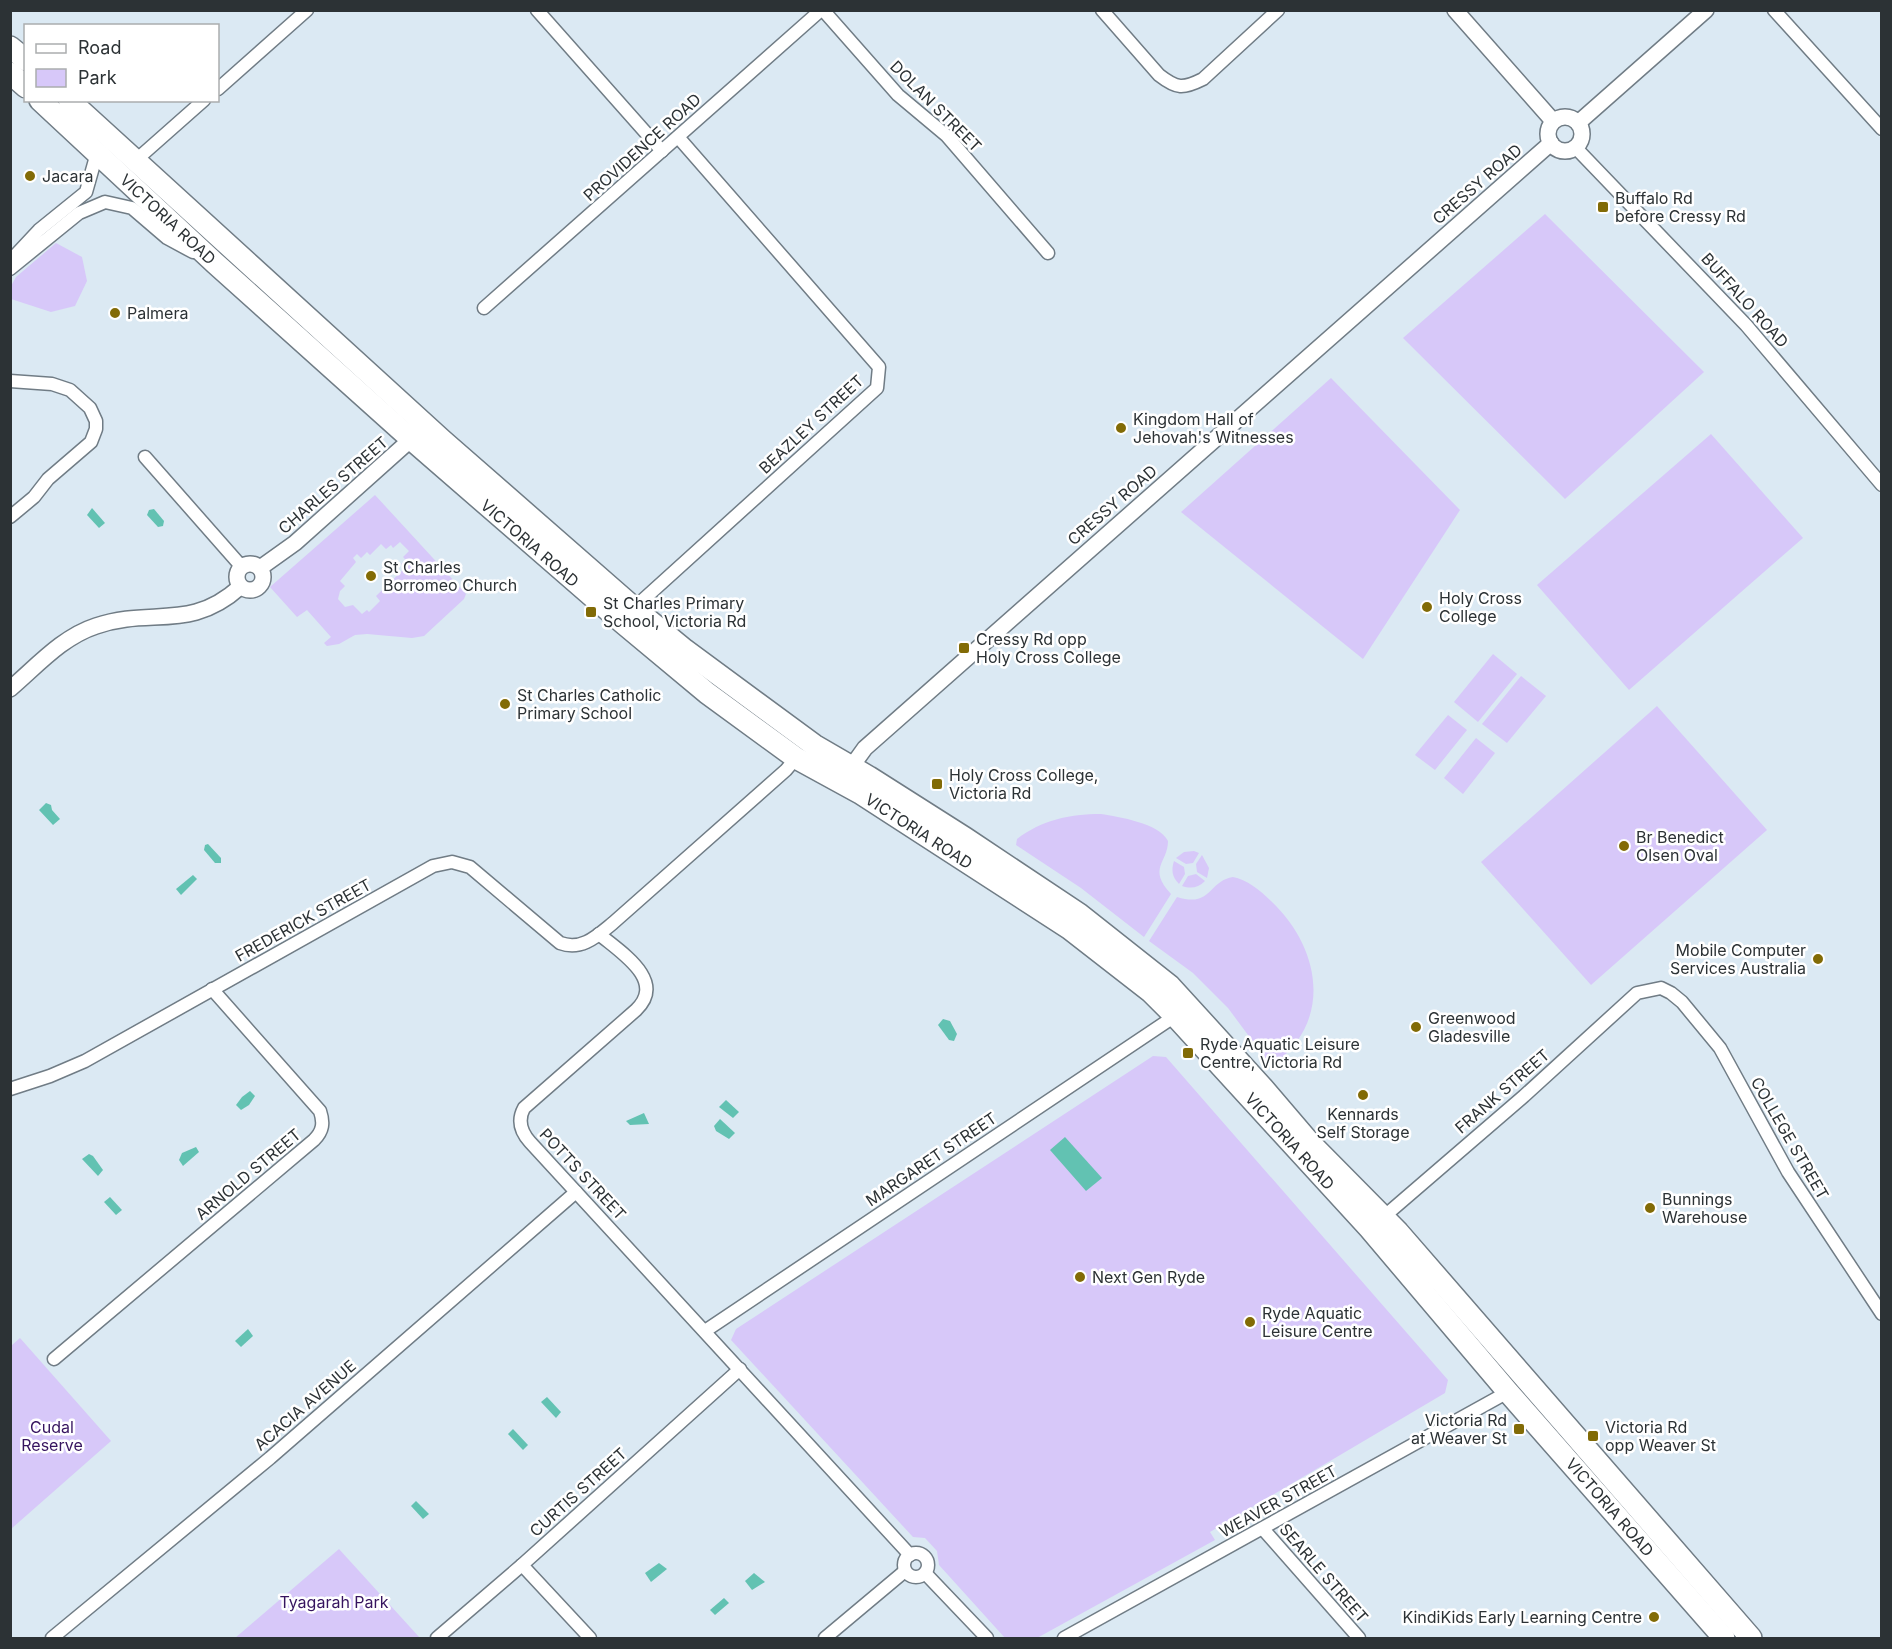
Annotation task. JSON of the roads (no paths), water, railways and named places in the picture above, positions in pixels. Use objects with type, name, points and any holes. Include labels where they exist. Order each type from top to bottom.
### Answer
[{"type":"highway","points":[[10,46],[24,58]]},
{"type":"highway","points":[[10,73],[24,85]]},
{"type":"highway","name":"VICTORIA ROAD","points":[[42,102],[216,264],[685,650],[805,738],[846,774],[1070,929],[1142,985],[1377,1223],[1508,1392],[1724,1638]]},
{"type":"highway","name":"VICTORIA ROAD","points":[[71,102],[639,638],[707,693],[796,758],[846,774],[1030,881],[1079,914],[1170,986],[1263,1088],[1377,1223],[1750,1638]]},
{"type":"street","points":[[219,88],[308,10]]},
{"type":"street","points":[[537,10],[662,151]]},
{"type":"street","name":"PROVIDENCE ROAD","points":[[484,308],[822,10]]},
{"type":"street","name":"DOLAN STREET","points":[[822,10],[898,94],[947,136],[1048,253]]},
{"type":"street","points":[[1102,10],[1159,75],[1179,88],[1203,79],[1278,10]]},
{"type":"street","points":[[1455,10],[1553,121]]},
{"type":"street","points":[[1578,123],[1706,10]]},
{"type":"street","points":[[1774,10],[1881,129]]},
{"type":"street","points":[[135,161],[202,102]]},
{"type":"street","points":[[1569,117],[1578,123],[1581,138],[1575,147],[1565,151],[1551,143],[1548,134],[1553,121],[1569,117]]},
{"type":"street","name":"BEAZLEY STREET","points":[[634,608],[877,388],[879,368],[678,137]]},
{"type":"street","name":"CRESSY ROAD","points":[[846,774],[865,748],[1551,143]]},
{"type":"street","name":"BUFFALO ROAD","points":[[1575,147],[1746,326],[1881,485]]},
{"type":"street","points":[[10,261],[39,230],[86,192],[97,153]]},
{"type":"street","points":[[10,269],[79,213],[105,202],[132,208],[167,238],[216,264]]},
{"type":"street","points":[[10,381],[52,384],[70,390],[94,414],[96,429],[86,447],[48,478],[34,497],[10,518]]},
{"type":"street","name":"CHARLES STREET","points":[[260,568],[295,543],[419,432]]},
{"type":"street","points":[[145,457],[242,566]]},
{"type":"street","points":[[253,564],[260,568],[263,576],[258,588],[247,590],[240,587],[236,579],[242,566],[253,564]]},
{"type":"street","points":[[10,689],[64,643],[87,629],[111,622],[200,612],[226,600],[240,587]]},
{"type":"street","points":[[599,934],[786,770],[796,758]]},
{"type":"street","name":"FREDERICK STREET","points":[[10,1089],[50,1076],[85,1061],[442,863],[461,864],[478,872],[560,943],[578,945],[590,941],[599,934]]},
{"type":"street","name":"POTTS STREET","points":[[599,934],[642,972],[647,983],[644,1001],[524,1108],[520,1121],[526,1138],[910,1555]]},
{"type":"street","name":"FRANK STREET","points":[[1377,1223],[1524,1096],[1638,993],[1661,988]]},
{"type":"street","name":"COLLEGE STREET","points":[[1661,988],[1682,1002],[1720,1048],[1788,1172],[1881,1314]]},
{"type":"street","name":"ARNOLD STREET","points":[[54,1359],[315,1140],[322,1130],[320,1111],[212,989]]},
{"type":"street","name":"MARGARET STREET","points":[[705,1331],[1175,1016]]},
{"type":"street","name":"ACACIA AVENUE","points":[[52,1638],[270,1458],[576,1192]]},
{"type":"street","name":"CURTIS STREET","points":[[437,1638],[522,1565],[740,1369]]},
{"type":"street","name":"WEAVER STREET","points":[[1064,1638],[1508,1392]]},
{"type":"street","name":"SEARLE STREET","points":[[1263,1529],[1359,1638]]},
{"type":"street","points":[[917,1553],[924,1556],[928,1566],[925,1573],[915,1577],[905,1571],[904,1562],[910,1555],[917,1553]]},
{"type":"street","points":[[522,1565],[590,1638]]},
{"type":"street","points":[[825,1638],[905,1571]]},
{"type":"street","points":[[925,1573],[987,1638]]},
{"type":"place","name":"Jacara","points":[[30,176]]},
{"type":"place","name":"Buffalo Rd before Cressy Rd","points":[[1603,207]]},
{"type":"place","name":"Palmera","points":[[115,313]]},
{"type":"place","name":"Kingdom Hall of Jehovah's Witnesses","points":[[1121,428]]},
{"type":"place","name":"St Charles Borromeo Church","points":[[371,576]]},
{"type":"place","name":"Holy Cross College","points":[[1427,607]]},
{"type":"place","name":"St Charles Primary School, Victoria Rd","points":[[591,612]]},
{"type":"place","name":"Cressy Rd opp Holy Cross College","points":[[964,648]]},
{"type":"place","name":"St Charles Catholic Primary School","points":[[505,704]]},
{"type":"place","name":"Holy Cross College, Victoria Rd","points":[[937,784]]},
{"type":"place","name":"Br Benedict Olsen Oval","points":[[1624,846]]},
{"type":"place","name":"Mobile Computer Services Australia","points":[[1818,959]]},
{"type":"place","name":"Greenwood Gladesville","points":[[1416,1027]]},
{"type":"place","name":"Ryde Aquatic Leisure Centre, Victoria Rd","points":[[1188,1053]]},
{"type":"place","name":"Kennards Self Storage","points":[[1363,1095]]},
{"type":"place","name":"Bunnings Warehouse","points":[[1650,1208]]},
{"type":"place","name":"Next Gen Ryde","points":[[1080,1277]]},
{"type":"place","name":"Ryde Aquatic Leisure Centre","points":[[1250,1322]]},
{"type":"place","name":"Victoria Rd at Weaver St","points":[[1519,1429]]},
{"type":"place","name":"Victoria Rd opp Weaver St","points":[[1593,1436]]},
{"type":"place","name":"KindiKids Early Learning Centre","points":[[1654,1617]]},
{"type":"park label","name":"Cudal Reserve","points":[[52,1436]]},
{"type":"park label","name":"Tyagarah Park","points":[[334,1602]]}]
